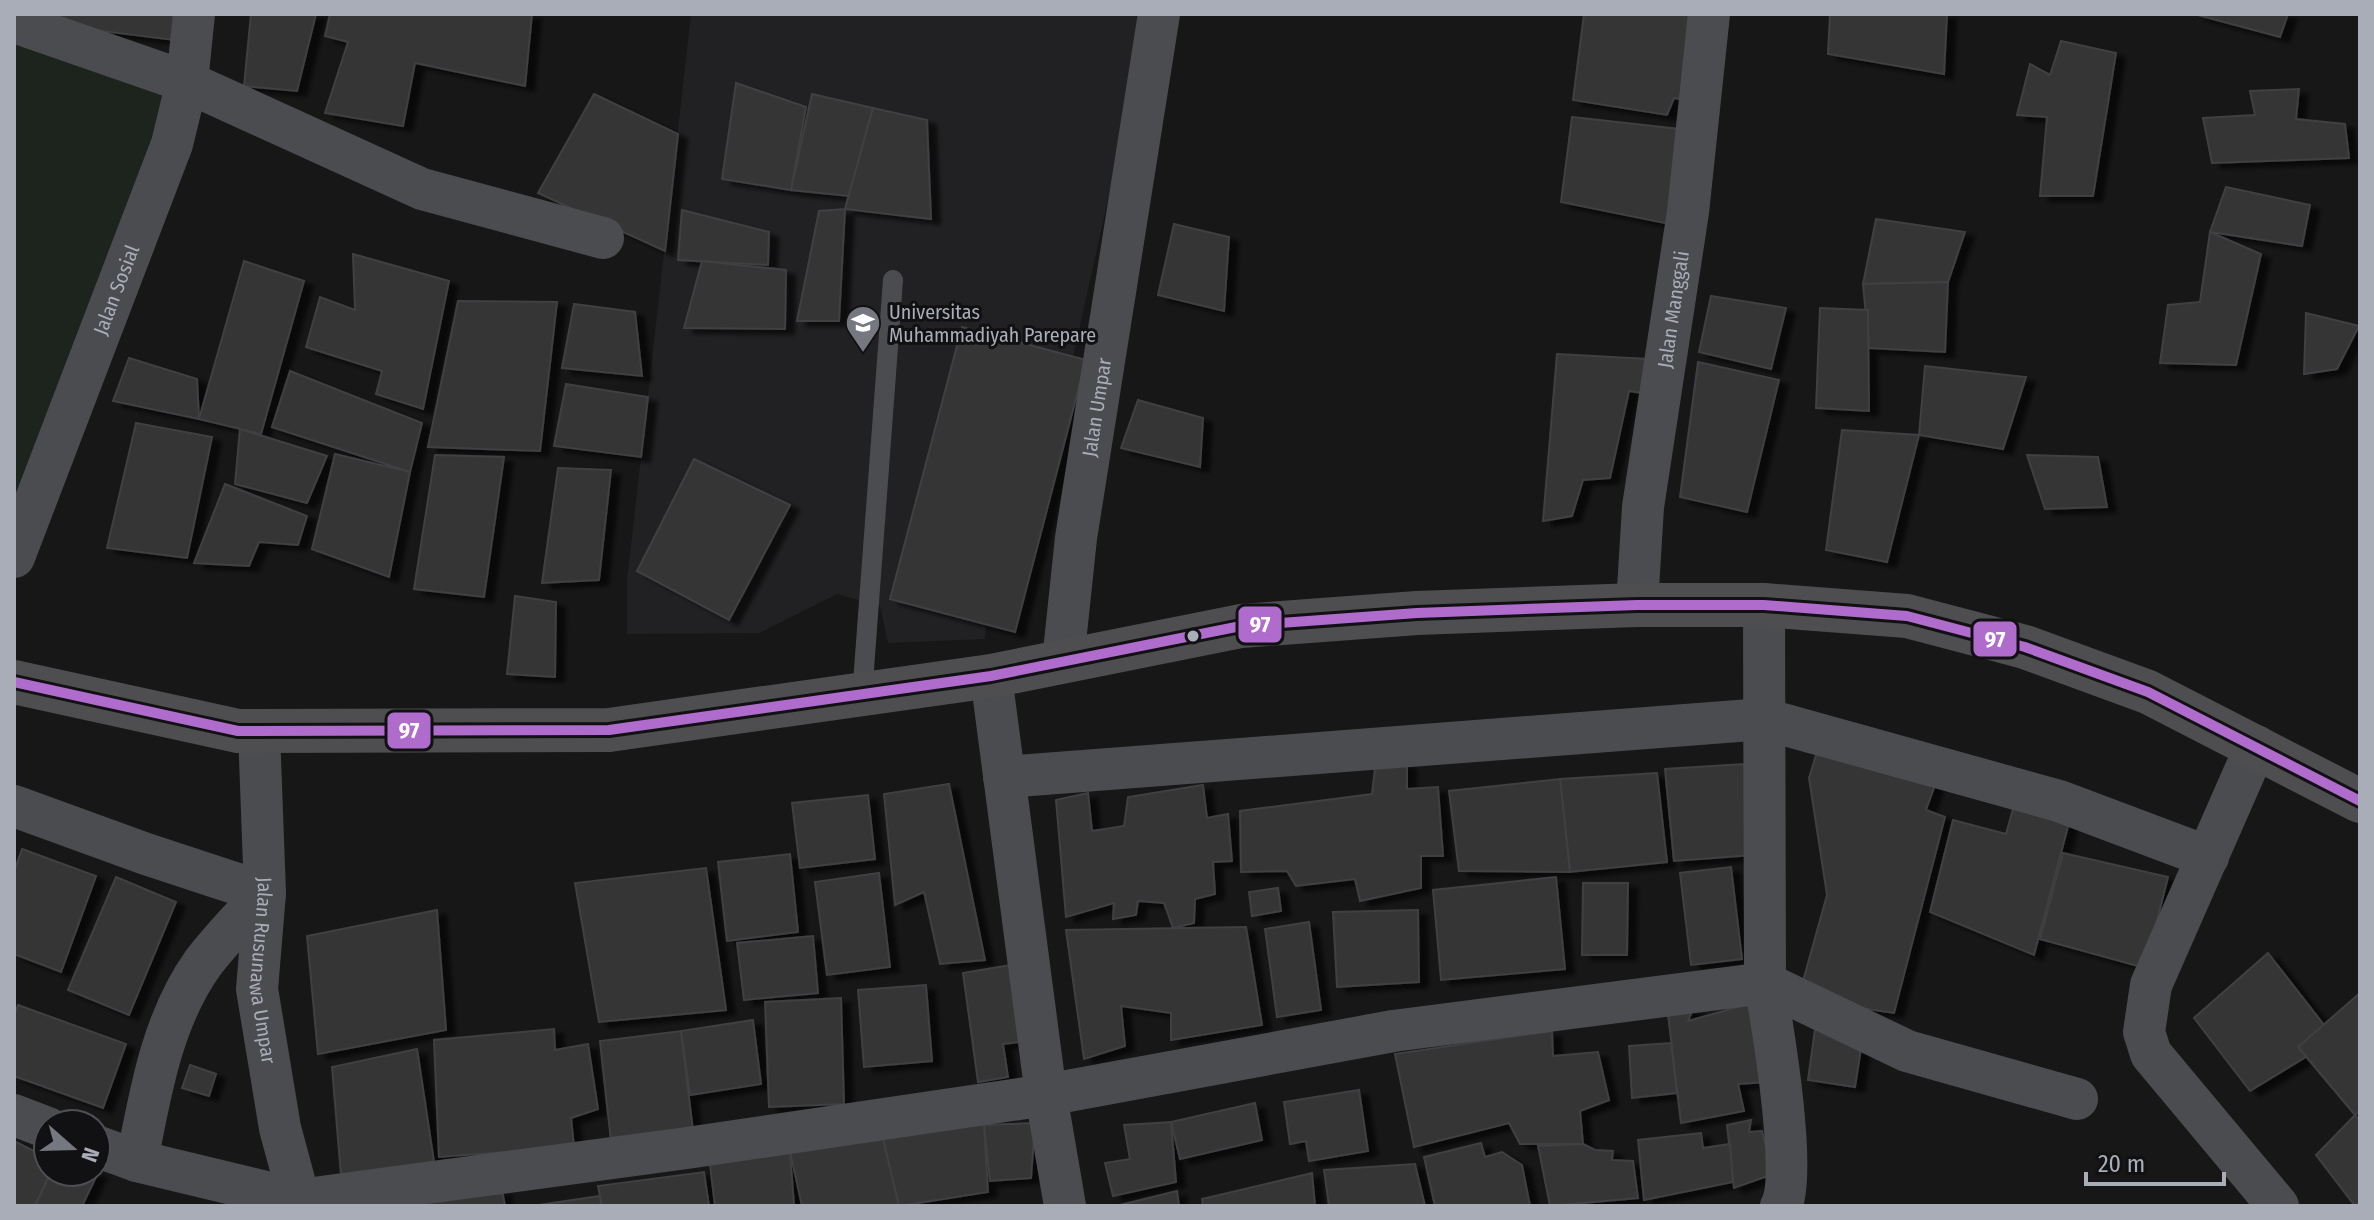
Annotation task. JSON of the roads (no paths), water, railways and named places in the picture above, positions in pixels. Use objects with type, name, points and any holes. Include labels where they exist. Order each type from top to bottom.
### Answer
[{"type":"highway","points":[[14,682],[238,731],[609,730],[991,676],[1241,626],[1417,613],[1637,605],[1764,605],[1907,616],[2025,647],[2148,692],[2360,801]]},
{"type":"street","name":"Jalan Sosial","points":[[14,557],[172,144],[187,82],[194,14]]},
{"type":"street","name":"Jalan Umpar","points":[[1063,661],[1076,538],[1159,14]]},
{"type":"street","name":"Jalan Manggali","points":[[1637,605],[1643,507],[1688,212],[1709,14]]},
{"type":"street","points":[[14,22],[187,82],[422,189],[603,238]]},
{"type":"street","points":[[1764,605],[1765,983],[1775,1038],[1786,1151],[1786,1198],[1781,1206]]},
{"type":"street","points":[[991,676],[1046,1095],[1065,1206]]},
{"type":"street","points":[[1004,777],[1764,719],[2059,801],[2208,857]]},
{"type":"street","name":"Jalan Rusunawa Umpar","points":[[259,731],[265,893],[257,989],[280,1128],[300,1203]]},
{"type":"street","points":[[2256,746],[2151,985],[2144,1032],[2151,1054],[2278,1206]]},
{"type":"street","points":[[14,806],[265,893],[201,965],[169,1027],[150,1092],[137,1161]]},
{"type":"street","points":[[112,1152],[300,1203],[1046,1095],[1393,1031],[1765,983],[1907,1051],[1972,1072],[2077,1099]]},
{"type":"lane","points":[[862,696],[893,280]]},
{"type":"place","name":"Universitas Muhammadiyah Parepare","points":[[863,354]]}]
